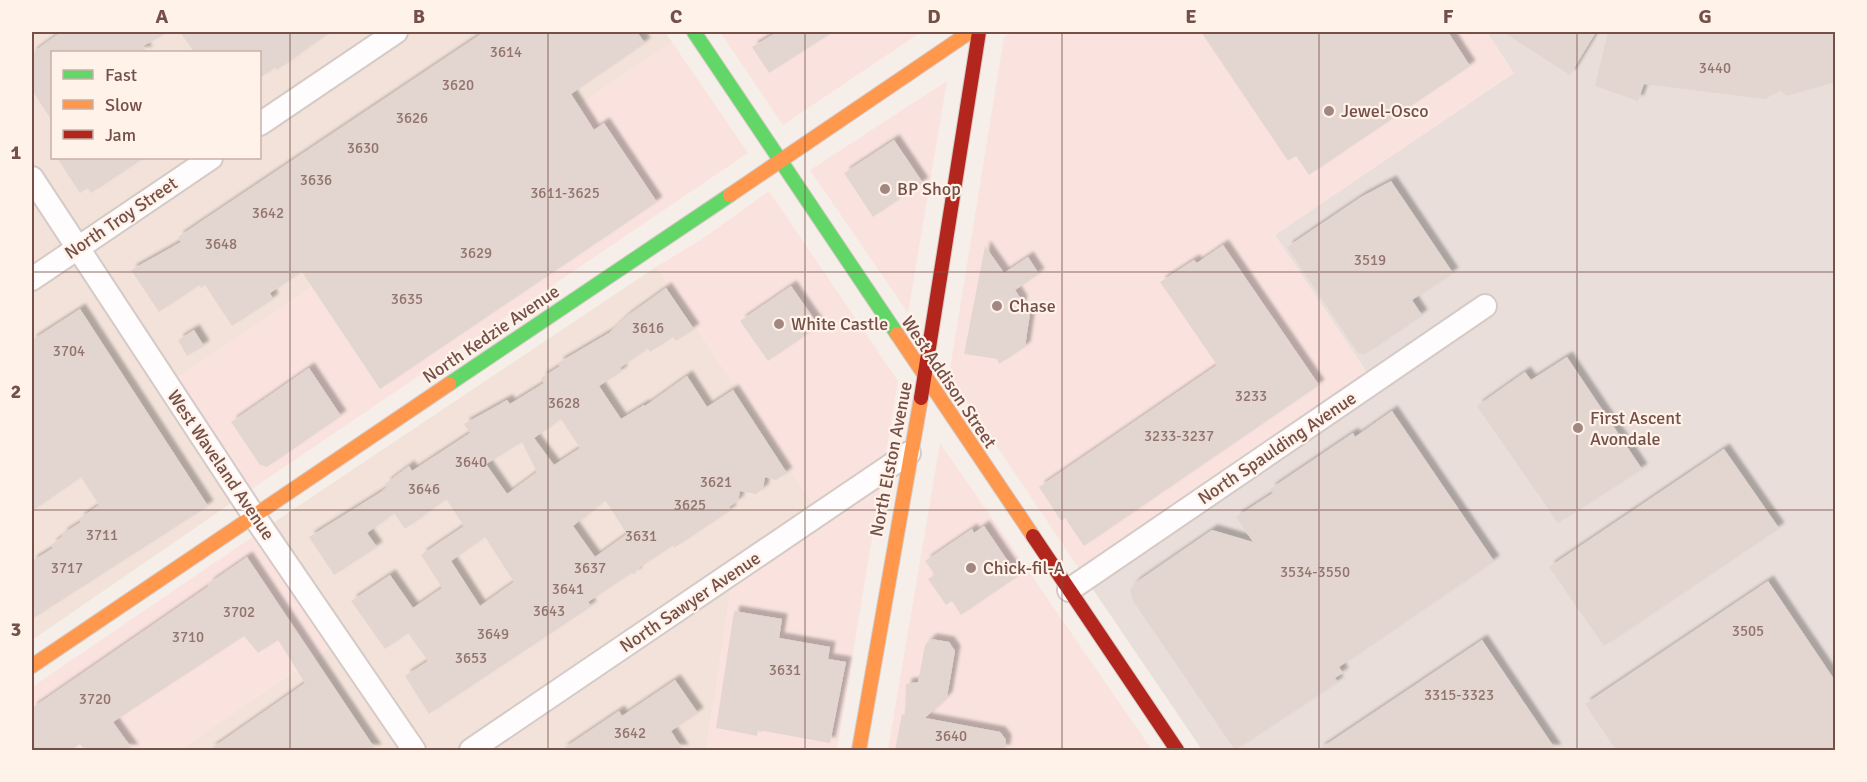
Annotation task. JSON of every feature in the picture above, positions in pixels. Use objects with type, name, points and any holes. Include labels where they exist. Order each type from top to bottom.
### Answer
[{"type":"main road","name":"West Addison Street","points":[[694,32],[925,378],[1178,750]]},
{"type":"main road","name":"North Kedzie Avenue","points":[[32,666],[970,32]]},
{"type":"main road","name":"North Elston Avenue","points":[[859,750],[909,453],[925,378],[979,32]]},
{"type":"street","points":[[261,123],[396,32]]},
{"type":"street","name":"North Troy Street","points":[[32,279],[210,159]]},
{"type":"street","name":"West Waveland Avenue","points":[[32,178],[254,516],[414,750]]},
{"type":"street","name":"North Spaulding Avenue","points":[[1069,590],[1485,306]]},
{"type":"street","name":"North Sawyer Avenue","points":[[471,750],[909,453]]},
{"type":"shaded area","points":[[32,32],[665,32],[672,42],[168,384],[243,495],[32,640]]},
{"type":"shaded area","points":[[720,32],[921,32],[783,125]]},
{"type":"shaded area","points":[[1012,32],[1487,32],[1515,72],[1275,235],[1376,386],[1088,582],[949,375],[1004,37]]},
{"type":"shaded area","points":[[1487,32],[1835,32],[1835,750],[1202,750],[1088,582],[1376,386],[1275,235],[1514,73]]},
{"type":"shaded area","points":[[672,42],[748,153],[243,495],[168,384]]},
{"type":"shaded area","points":[[947,81],[908,313],[810,170]]},
{"type":"shaded area","points":[[769,191],[898,381],[837,750],[706,750],[734,569],[818,512],[656,267],[702,239]]},
{"type":"shaded area","points":[[656,267],[819,513],[734,569],[706,750],[179,750],[337,643],[261,531]]},
{"type":"shaded area","points":[[940,443],[1152,750],[888,750]]},
{"type":"shaded area","points":[[261,531],[337,643],[179,750],[32,750],[32,687]]},
{"type":"building","points":[[61,32],[169,32],[143,46],[146,51],[51,51],[51,119],[32,90],[32,53]]},
{"type":"building","points":[[180,32],[330,32],[277,70],[275,67],[261,77],[261,51],[193,51]]},
{"type":"building","points":[[484,32],[637,32],[645,43],[571,94],[594,130],[604,123],[657,202],[380,389],[302,272],[270,293],[273,299],[232,326],[205,285],[201,288],[199,285],[159,312],[131,270],[181,242],[178,237]]},
{"type":"building","points":[[777,32],[833,32],[769,73],[752,47]]},
{"type":"building","name":"Jewel-Osco","points":[[1201,32],[1448,32],[1470,66],[1309,175],[1296,156],[1288,161]]},
{"type":"building","points":[[1503,32],[1596,32],[1570,75]]},
{"type":"building","points":[[1608,32],[1836,32],[1836,82],[1786,96],[1781,90],[1765,99],[1644,84],[1638,101],[1595,86]]},
{"type":"building","points":[[894,140],[923,183],[873,217],[844,173]]},
{"type":"building","points":[[58,159],[142,159],[91,193],[88,188],[80,193]]},
{"type":"building","points":[[1391,181],[1453,273],[1412,300],[1422,315],[1365,354],[1358,353],[1287,247],[1361,197]]},
{"type":"building","points":[[1223,245],[1319,385],[1084,546],[1065,518],[1061,521],[1039,487],[1217,365],[1160,282],[1194,260],[1197,263]]},
{"type":"building","name":"Chase","points":[[985,246],[1004,273],[1028,257],[1039,274],[1015,290],[1022,301],[1019,312],[1030,313],[1025,347],[999,364],[997,359],[964,354]]},
{"type":"building","name":"White Castle","points":[[791,286],[819,326],[768,361],[740,321]]},
{"type":"building","points":[[666,288],[694,329],[676,341],[673,337],[650,352],[648,348],[620,368],[622,371],[599,386],[621,419],[645,406],[687,376],[707,407],[733,390],[787,473],[776,480],[765,477],[763,489],[756,494],[740,491],[738,501],[729,507],[731,510],[674,548],[673,545],[637,569],[635,574],[631,573],[588,602],[591,606],[584,611],[429,714],[405,676],[428,661],[408,633],[385,649],[351,601],[390,575],[413,608],[442,588],[421,555],[464,526],[446,499],[405,529],[394,513],[367,533],[377,547],[334,575],[309,537],[381,492],[387,487],[385,484],[409,466],[412,471],[470,433],[464,424],[507,400],[510,404],[544,383],[541,378],[560,366],[558,363],[609,333],[627,316]],"holes":[[[561,419],[580,448],[554,465],[534,438]],[[522,442],[537,472],[507,494],[486,464]],[[605,500],[627,534],[595,557],[573,526]],[[485,537],[514,582],[480,606],[451,561]]]},
{"type":"building","points":[[80,309],[208,506],[32,619],[32,561],[53,548],[51,545],[63,536],[62,534],[81,522],[79,519],[99,505],[81,477],[32,511],[32,340]]},
{"type":"building","points":[[194,330],[204,346],[187,356],[178,340]]},
{"type":"building","points":[[1567,357],[1642,469],[1558,523],[1477,406],[1525,372],[1531,380]]},
{"type":"building","points":[[309,368],[341,416],[267,467],[260,465],[231,422]]},
{"type":"building","points":[[1392,411],[1494,561],[1339,667],[1343,673],[1335,678],[1338,682],[1235,750],[1133,601],[1130,590],[1135,583],[1212,530],[1253,542],[1236,517],[1273,493],[1270,489],[1353,433],[1355,437]]},
{"type":"building","points":[[1724,449],[1779,528],[1604,646],[1549,567]]},
{"type":"building","name":"Chick-fil-A","points":[[984,526],[1018,576],[961,615],[952,601],[946,605],[928,579],[935,575],[925,561],[972,529],[974,533]]},
{"type":"building","points":[[247,557],[376,750],[209,750],[305,683],[278,640],[258,653],[244,636],[113,722],[133,750],[85,750],[80,744],[71,750],[32,750],[32,708],[209,586],[208,584]]},
{"type":"building","points":[[1768,581],[1836,682],[1836,750],[1616,750],[1585,704]]},
{"type":"building","points":[[734,611],[782,619],[779,638],[830,647],[828,659],[846,662],[830,743],[758,730],[757,736],[716,728]]},
{"type":"building","points":[[931,639],[949,642],[955,651],[947,697],[925,718],[1000,732],[1006,740],[1005,750],[895,750],[902,714],[905,715],[906,684],[918,682],[925,645]]},
{"type":"building","points":[[1482,640],[1556,750],[1318,750]]},
{"type":"building","points":[[675,680],[698,713],[671,731],[683,750],[561,750],[619,711],[622,716]]},
{"type":"traffic: fast","points":[[694,32],[897,334]]},
{"type":"traffic: fast","points":[[449,384],[730,195]]},
{"type":"traffic: slow","points":[[730,195],[970,32]]},
{"type":"traffic: slow","points":[[897,334],[1033,536]]},
{"type":"traffic: slow","points":[[32,666],[449,384]]},
{"type":"traffic: slow","points":[[859,750],[921,398]]},
{"type":"traffic: jam","points":[[921,398],[979,32]]},
{"type":"traffic: jam","points":[[1033,536],[1177,750]]},
{"type":"place","name":"Jewel-Osco","points":[[1329,111]]},
{"type":"place","name":"BP Shop","points":[[885,189]]},
{"type":"place","name":"Chase","points":[[997,306]]},
{"type":"place","name":"White Castle","points":[[779,324]]},
{"type":"place","name":"First Ascent Avondale","points":[[1578,428]]},
{"type":"place","name":"Chick-fil-A","points":[[971,568]]}]
